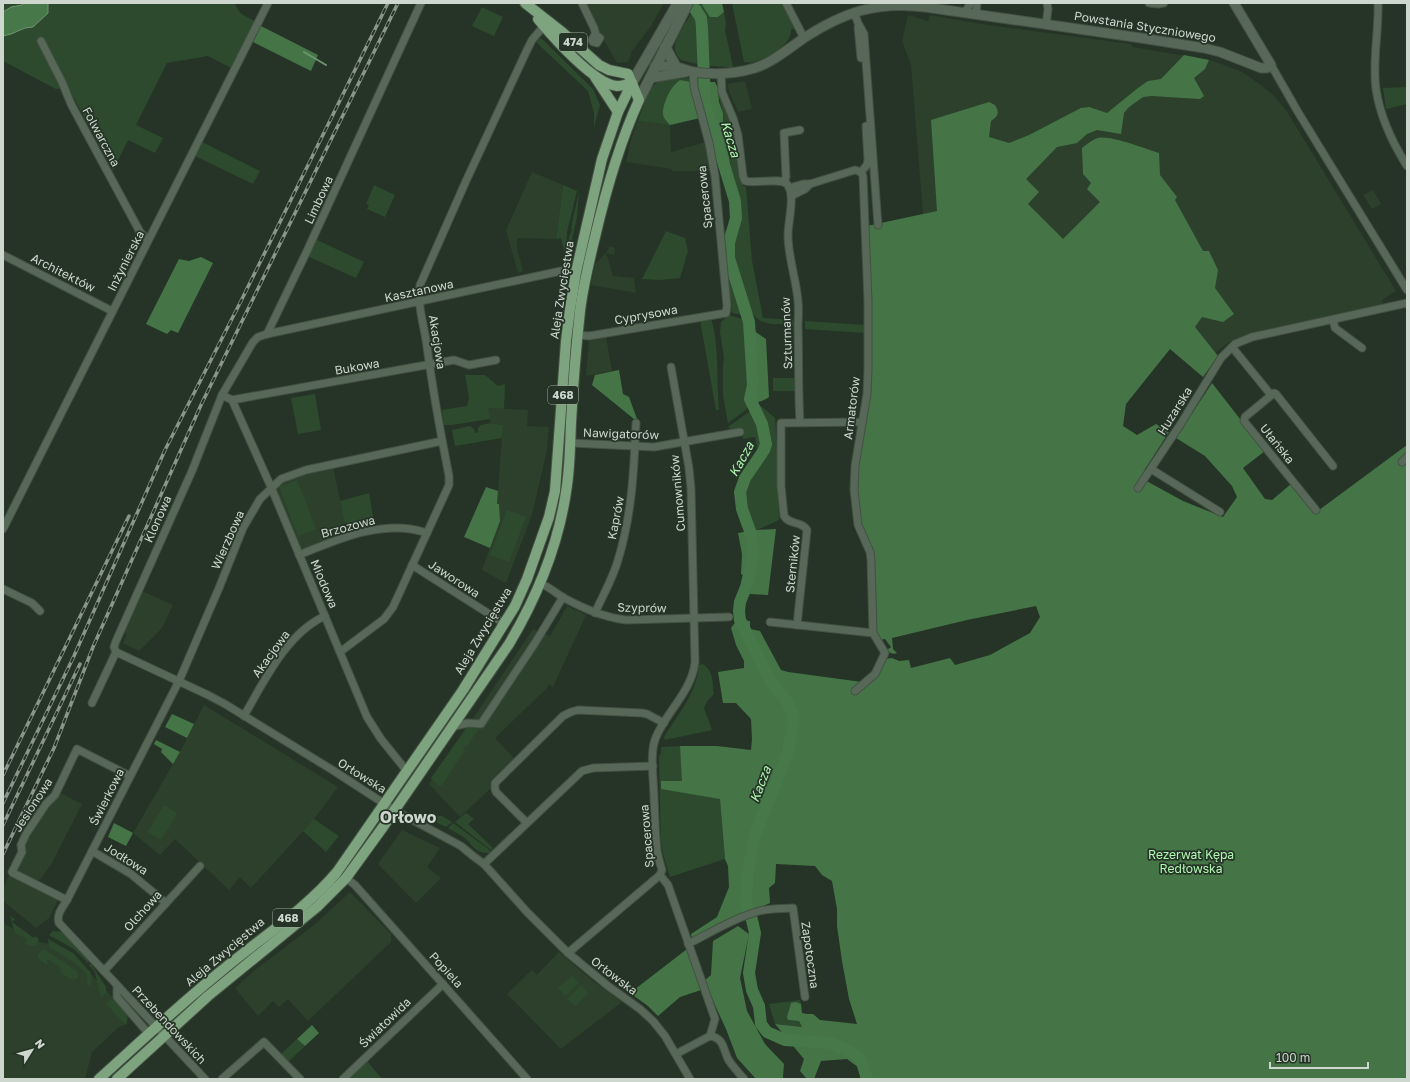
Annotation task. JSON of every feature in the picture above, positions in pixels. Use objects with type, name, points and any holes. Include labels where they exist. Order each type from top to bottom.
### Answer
[{"type":"main road","name":"474","points":[[525,3],[562,32],[598,65],[609,70],[626,73],[639,70]]},
{"type":"main road","name":"474","points":[[525,3],[544,26],[595,76],[616,86],[632,83]]},
{"type":"main road","name":"Aleja Zwycięstwa","points":[[99,1079],[218,973],[320,891],[337,872],[406,770],[463,690],[505,624],[520,596],[527,578],[549,517],[555,491],[566,341],[570,309],[576,272],[597,176],[618,112],[639,70],[678,3]]},
{"type":"main road","name":"Aleja Zwycięstwa","points":[[117,1079],[231,976],[317,907],[346,878],[451,727],[516,631],[529,608],[550,559],[560,524],[568,481],[578,335],[584,289],[601,211],[616,156],[639,100],[688,3]]},
{"type":"main road","points":[[665,47],[676,67]]},
{"type":"main road","name":"Powstania Styczniowego","points":[[639,70],[655,66]]},
{"type":"main road","points":[[639,70],[650,78]]},
{"type":"main road","points":[[626,73],[628,74],[639,100]]},
{"type":"main road","name":"474","points":[[595,76],[618,112]]},
{"type":"main road","name":"Powstania Styczniowego","points":[[632,83],[650,78]]},
{"type":"street","name":"Inżynierska","points":[[3,529],[268,3]]},
{"type":"street","name":"Limbowa","points":[[222,395],[253,342],[258,337],[266,334],[307,251],[421,3]]},
{"type":"street","points":[[582,3],[596,35]]},
{"type":"street","points":[[786,3],[804,38]]},
{"type":"street","points":[[964,13],[971,3]]},
{"type":"street","points":[[976,15],[978,3]]},
{"type":"street","points":[[1043,3],[1047,13]]},
{"type":"street","points":[[1046,25],[1047,3]]},
{"type":"street","points":[[1149,3],[1164,3]]},
{"type":"street","points":[[1234,3],[1298,112],[1407,290]]},
{"type":"street","points":[[1378,3],[1376,89],[1386,128],[1407,166]]},
{"type":"street","name":"Powstania Styczniowego","points":[[650,78],[664,74],[695,72],[716,74],[742,71],[761,65],[778,57],[828,23],[854,12],[884,6],[911,6],[1141,38],[1220,52],[1261,68],[1271,66]]},
{"type":"street","points":[[854,12],[864,34],[878,225]]},
{"type":"street","points":[[789,188],[803,184],[810,184],[855,170],[861,172],[867,165],[868,154],[858,23]]},
{"type":"street","name":"Akacjowa","points":[[340,652],[389,614],[449,485],[449,476],[429,365],[420,302],[420,285],[424,273],[526,50],[544,26]]},
{"type":"street","name":"Folwarczna","points":[[41,40],[71,104],[140,232],[148,240]]},
{"type":"street","name":"Powstania Styczniowego","points":[[655,66],[676,67],[695,72]]},
{"type":"street","name":"Spacerowa","points":[[695,72],[694,87],[709,143],[715,176],[727,306],[726,312],[717,314]]},
{"type":"street","points":[[716,74],[738,135],[743,176],[745,181],[784,182],[786,177],[784,133],[800,130]]},
{"type":"street","name":"Armatorów","points":[[861,172],[864,182],[868,301],[868,370],[867,394],[855,466],[854,490],[858,526],[870,552],[873,633]]},
{"type":"street","points":[[864,182],[875,180]]},
{"type":"street","name":"Szturmanów","points":[[784,182],[789,188],[791,196],[788,245],[798,300],[800,422]]},
{"type":"street","points":[[791,196],[805,189],[810,184]]},
{"type":"street","name":"Architektów","points":[[3,255],[112,311]]},
{"type":"street","name":"Kasztanowa","points":[[266,334],[561,271],[576,272]]},
{"type":"street","name":"Huzarska","points":[[1138,488],[1180,426],[1221,358],[1240,341],[1252,337],[1407,303]]},
{"type":"street","name":"Cyprysowa","points":[[578,335],[589,336],[717,314]]},
{"type":"street","points":[[1333,320],[1335,328],[1362,348]]},
{"type":"street","points":[[1232,347],[1271,395],[1274,393],[1276,394],[1333,466]]},
{"type":"street","name":"Bukowa","points":[[232,400],[454,360],[469,365],[496,360]]},
{"type":"street","name":"Cumowników","points":[[671,367],[691,489],[695,619]]},
{"type":"street","points":[[222,395],[232,400]]},
{"type":"street","name":"Klonowa","points":[[116,652],[114,647],[116,641],[192,471],[222,395]]},
{"type":"street","name":"Ułańska","points":[[1271,395],[1245,417],[1244,421],[1316,510]]},
{"type":"street","name":"Miodowa","points":[[232,400],[272,487],[360,702],[376,732],[406,770]]},
{"type":"street","points":[[800,422],[862,422]]},
{"type":"street","name":"Sterników","points":[[797,625],[807,530],[804,526],[786,520],[784,516],[781,486],[781,423],[800,422]]},
{"type":"street","name":"Kaprów","points":[[595,613],[618,561],[626,529],[632,494],[636,423]]},
{"type":"street","name":"Nawigatorów","points":[[571,443],[654,447],[684,443],[740,432]]},
{"type":"street","name":"Wierzbowa","points":[[179,681],[243,528],[260,499],[272,487],[281,479],[306,470],[442,441]]},
{"type":"street","points":[[1151,469],[1220,512]]},
{"type":"street","name":"Brzozowa","points":[[299,555],[342,538],[368,531],[412,528],[427,533]]},
{"type":"street","name":"Jaworowa","points":[[412,565],[505,624]]},
{"type":"street","name":"Szyprów","points":[[540,583],[563,597],[595,613],[610,618],[626,620],[729,617]]},
{"type":"street","points":[[3,589],[32,604],[40,611]]},
{"type":"street","points":[[451,727],[468,723],[481,724],[535,643],[563,597]]},
{"type":"street","name":"Akacjowa","points":[[244,716],[278,659],[294,639],[314,622],[325,616]]},
{"type":"street","name":"Spacerowa","points":[[695,619],[694,672],[656,738],[654,745],[653,766],[656,842],[662,870],[660,874],[668,885],[714,1015],[714,1023],[710,1036]]},
{"type":"street","points":[[770,622],[873,633],[885,653],[875,674],[855,690]]},
{"type":"street","points":[[92,703],[116,652]]},
{"type":"street","name":"Orłowska","points":[[116,652],[212,696],[394,810],[461,846],[484,864],[527,912],[568,953],[654,1021],[666,1036],[690,1079]]},
{"type":"street","name":"Świerkowa","points":[[58,923],[58,914],[67,900],[179,681]]},
{"type":"street","points":[[527,823],[496,792],[494,789],[495,783],[568,713],[578,710],[642,713],[664,723]]},
{"type":"street","name":"Jesionowa","points":[[67,900],[12,872],[22,852],[22,845],[26,834],[46,804],[55,795],[77,749],[130,776]]},
{"type":"street","points":[[484,864],[582,771],[593,768],[653,766]]},
{"type":"street","name":"Jodłowa","points":[[92,851],[122,867],[145,884],[166,903]]},
{"type":"street","name":"Olchowa","points":[[104,971],[200,866]]},
{"type":"street","points":[[568,953],[660,874]]},
{"type":"street","name":"Popiela","points":[[346,878],[355,885],[443,984],[523,1078]]},
{"type":"street","name":"Zapotoczna","points":[[688,944],[755,912],[792,908],[805,997]]},
{"type":"street","name":"Przebendowskich","points":[[58,923],[104,971],[152,1031],[164,1036],[205,1079]]},
{"type":"street","name":"Światowida","points":[[343,1079],[443,984]]},
{"type":"street","points":[[676,1054],[710,1036],[717,1038],[721,1042],[728,1059],[744,1079]]},
{"type":"street","points":[[222,1079],[264,1042],[300,1079]]},
{"type":"shaded area","points":[[3,3],[235,3],[240,12],[255,21],[231,68],[208,56],[167,63],[136,125],[163,138],[155,153],[128,140],[113,171],[68,87],[56,89],[3,61]]},
{"type":"shaded area","points":[[23,3],[48,3],[48,13],[33,27],[25,28],[3,36],[3,12],[11,7],[22,5]]},
{"type":"shaded area","points":[[585,3],[664,3],[651,26],[632,51],[629,60],[627,62],[618,63],[598,30]]},
{"type":"shaded area","points":[[697,3],[703,3],[702,5],[718,17],[724,12],[726,23],[725,30],[733,67],[720,67],[687,62],[681,60],[676,53],[675,46],[678,36]]},
{"type":"shaded area","points":[[732,3],[781,3],[792,22],[794,29],[791,29],[787,41],[774,53],[757,61],[744,62]]},
{"type":"shaded area","points":[[482,7],[503,17],[494,36],[472,26]]},
{"type":"shaded area","points":[[908,15],[928,21],[930,15],[981,24],[1131,44],[1133,47],[1209,60],[1242,72],[1271,93],[1286,110],[1396,291],[1383,299],[1382,305],[1254,332],[1231,341],[1213,354],[937,211],[923,214],[911,65],[902,41]]},
{"type":"shaded area","points":[[539,39],[542,39],[593,89],[600,105],[594,127],[594,113],[588,91],[536,42]]},
{"type":"shaded area","points":[[689,78],[700,118],[670,125],[638,121],[648,94],[654,85],[665,80]]},
{"type":"shaded area","points":[[745,81],[752,109],[738,112],[727,84]]},
{"type":"shaded area","points":[[1407,87],[1407,104],[1386,109],[1383,88]]},
{"type":"shaded area","points":[[718,88],[732,123],[736,139],[733,141],[736,145],[740,182],[746,187],[752,261],[763,318],[793,320],[794,325],[765,323],[752,313],[748,314],[736,281],[732,264],[731,248],[738,228],[739,208],[729,177],[731,166],[723,134],[723,113]]},
{"type":"shaded area","points":[[638,121],[670,125],[671,152],[706,142],[712,171],[672,171],[672,169],[626,162],[631,140]]},
{"type":"shaded area","points":[[202,142],[260,171],[253,184],[195,156]]},
{"type":"shaded area","points":[[532,172],[563,185],[556,239],[517,238],[517,248],[523,271],[518,273],[506,230]]},
{"type":"shaded area","points":[[374,185],[395,195],[385,217],[367,209],[369,205],[366,204]]},
{"type":"shaded area","points":[[563,185],[577,191],[567,232],[566,259],[561,238],[556,239]]},
{"type":"shaded area","points":[[1373,190],[1381,204],[1372,209],[1363,195]]},
{"type":"shaded area","points":[[579,191],[577,217],[569,254],[569,237],[572,230],[571,228]]},
{"type":"shaded area","points":[[731,224],[728,242],[728,257],[745,314],[736,314],[731,312],[732,307],[727,277],[723,234]]},
{"type":"shaded area","points":[[666,231],[685,238],[688,251],[680,278],[660,280],[642,279]]},
{"type":"shaded area","points":[[315,239],[364,262],[356,278],[307,256]]},
{"type":"shaded area","points":[[610,246],[615,248],[614,255],[606,253]]},
{"type":"shaded area","points":[[606,253],[613,276],[634,278],[636,293],[591,285],[595,264]]},
{"type":"shaded area","points":[[729,315],[742,319],[745,318],[749,351],[749,397],[751,405],[728,423],[723,396],[724,358],[720,332],[721,322]]},
{"type":"shaded area","points":[[711,318],[717,352],[719,410],[716,410],[700,320]]},
{"type":"shaded area","points":[[805,321],[865,325],[865,333],[805,329]]},
{"type":"shaded area","points":[[606,337],[612,371],[586,376],[589,341]]},
{"type":"shaded area","points":[[465,375],[485,375],[498,386],[505,384],[504,409],[488,408],[490,419],[444,425],[442,410],[467,406],[469,398]]},
{"type":"shaded area","points":[[773,378],[794,378],[795,391],[773,391]]},
{"type":"shaded area","points":[[315,394],[321,430],[298,434],[291,398]]},
{"type":"shaded area","points":[[761,406],[775,418],[779,520],[751,531],[744,494],[745,486],[766,450],[765,428],[755,408]]},
{"type":"shaded area","points":[[487,408],[528,410],[527,426],[549,427],[547,450],[532,515],[506,583],[482,570],[500,521],[497,504],[503,425],[491,423]]},
{"type":"shaded area","points":[[753,409],[761,424],[763,436],[763,447],[761,452],[758,453],[755,437],[743,439],[742,429],[732,430],[728,427]]},
{"type":"shaded area","points":[[491,423],[503,425],[502,438],[455,446],[452,430],[470,426],[474,429],[475,433],[478,432],[478,428],[481,425]]},
{"type":"shaded area","points":[[333,467],[347,534],[301,550],[276,489],[278,484],[322,469]]},
{"type":"shaded area","points":[[297,480],[316,529],[298,536],[279,487]]},
{"type":"shaded area","points":[[369,493],[375,527],[347,534],[340,501]]},
{"type":"shaded area","points":[[507,510],[526,517],[509,562],[490,555]]},
{"type":"shaded area","points":[[142,591],[173,605],[162,628],[139,651],[123,643],[127,635],[124,632]]},
{"type":"shaded area","points":[[567,606],[586,615],[553,687],[549,684],[546,689],[495,738],[514,758],[491,780],[490,789],[460,817],[429,784],[533,629],[550,636]]},
{"type":"shaded area","points":[[703,664],[709,670],[713,681],[714,694],[708,700],[704,708],[712,730],[665,740],[664,737],[691,694],[695,685],[699,665]]},
{"type":"shaded area","points":[[204,705],[338,787],[314,819],[251,888],[240,877],[229,890],[175,839],[160,855],[133,833],[180,752]]},
{"type":"shaded area","points":[[467,727],[476,728],[478,730],[467,746],[465,746],[464,751],[442,785],[439,786],[431,778]]},
{"type":"shaded area","points":[[680,746],[683,781],[662,781],[662,789],[720,798],[725,859],[670,877],[661,843],[659,756],[661,754],[661,747]]},
{"type":"shaded area","points":[[59,792],[82,804],[51,865],[38,882],[12,870],[29,836],[50,804],[52,805]]},
{"type":"shaded area","points":[[164,805],[177,813],[161,840],[148,832]]},
{"type":"shaded area","points":[[466,813],[474,819],[468,824],[493,848],[491,850],[455,822]]},
{"type":"shaded area","points":[[423,816],[442,816],[452,822],[446,827]]},
{"type":"shaded area","points":[[314,819],[339,836],[326,852],[303,831]]},
{"type":"shaded area","points":[[453,823],[491,851],[489,853],[485,853],[476,850],[465,838],[448,828]]},
{"type":"shaded area","points":[[402,830],[440,848],[427,867],[441,878],[416,903],[378,864]]},
{"type":"shaded area","points":[[10,874],[59,898],[49,918],[36,928],[3,901],[3,888]]},
{"type":"shaded area","points":[[350,892],[391,934],[391,942],[308,1021],[288,999],[279,1007],[273,1001],[258,1016],[235,988],[255,970],[313,926]]},
{"type":"shaded area","points":[[10,916],[15,919],[12,922],[34,938],[35,936],[39,939],[36,945],[32,946],[25,944],[27,939],[15,933]]},
{"type":"shaded area","points":[[3,923],[35,941],[50,944],[89,972],[128,1015],[127,1024],[119,1027],[92,1052],[85,1079],[3,1079]]},
{"type":"shaded area","points":[[53,931],[62,932],[89,961],[88,963],[74,949],[49,935]]},
{"type":"shaded area","points":[[48,939],[73,953],[90,972],[92,981],[90,986],[87,983],[85,972],[74,962],[49,947]]},
{"type":"shaded area","points":[[42,950],[46,951],[77,971],[78,978],[72,980],[61,973],[60,967],[47,959],[47,965],[40,960],[38,956]]},
{"type":"shaded area","points":[[559,952],[594,982],[622,1002],[561,1049],[507,994],[532,970],[537,975]]},
{"type":"shaded area","points":[[91,964],[106,987],[106,993],[101,999],[95,972],[89,965]]},
{"type":"shaded area","points":[[572,976],[579,983],[565,996],[558,988]]},
{"type":"shaded area","points":[[581,985],[588,993],[575,1006],[567,999]]},
{"type":"shaded area","points":[[110,1000],[114,1001],[124,1009],[127,1017],[126,1025],[105,1003]]},
{"type":"shaded area","points":[[800,1000],[801,1004],[796,1002],[790,1009],[788,1020],[799,1021],[802,1027],[775,1024],[769,1004]]},
{"type":"shaded area","points":[[297,1039],[305,1046],[288,1062],[281,1054]]},
{"type":"shaded area","points":[[367,1061],[382,1079],[349,1079]]},
{"type":"green space","points":[[703,3],[722,3],[724,12],[718,17],[710,17],[702,5]]},
{"type":"green space","points":[[261,26],[318,55],[311,71],[253,42]]},
{"type":"green space","name":"Rezerwat Kępa Redłowska","points":[[1184,55],[1209,60],[1205,69],[1194,78],[1204,96],[1200,99],[1152,96],[1143,97],[1129,107],[1124,113],[1121,134],[1097,130],[1087,134],[1077,143],[1057,147],[1026,179],[1039,192],[1028,204],[1063,239],[1100,202],[1087,189],[1091,183],[1083,174],[1082,148],[1098,138],[1104,138],[1119,140],[1159,153],[1160,175],[1177,197],[1175,200],[1203,251],[1209,251],[1218,270],[1215,288],[1234,314],[1223,322],[1202,317],[1195,327],[1218,356],[1203,377],[1170,349],[1126,404],[1123,426],[1137,435],[1156,424],[1169,432],[1145,469],[1141,478],[1183,501],[1223,517],[1237,497],[1232,486],[1205,456],[1176,438],[1212,383],[1265,451],[1243,468],[1265,499],[1272,500],[1291,484],[1315,513],[1407,445],[1407,1079],[864,1079],[862,1070],[847,1059],[821,1061],[814,1079],[807,1079],[800,1071],[804,1059],[775,1024],[802,1027],[799,1021],[788,1020],[787,1017],[791,1003],[796,1002],[801,1004],[802,1013],[813,1014],[820,1020],[857,1024],[849,999],[842,961],[837,926],[837,909],[832,881],[822,875],[815,866],[776,864],[775,883],[769,888],[770,903],[692,938],[691,934],[717,917],[729,887],[720,799],[661,789],[661,781],[682,781],[680,746],[717,746],[751,750],[751,719],[736,703],[723,703],[718,672],[744,668],[744,661],[736,645],[731,628],[737,620],[750,621],[750,629],[760,631],[781,670],[862,682],[865,685],[885,659],[892,658],[899,661],[909,660],[911,668],[950,658],[955,665],[990,655],[1030,633],[1040,617],[1036,606],[967,620],[892,638],[893,649],[897,653],[896,654],[887,650],[891,647],[885,639],[880,640],[877,636],[874,557],[872,547],[861,523],[857,491],[857,468],[868,402],[867,226],[937,211],[931,120],[989,102],[995,105],[998,112],[997,116],[991,121],[989,137],[1009,143],[1029,135],[1081,108],[1089,107],[1107,113],[1148,81],[1161,79]]},
{"type":"green space","points":[[680,80],[690,82],[700,118],[670,125],[663,113],[666,98]]},
{"type":"green space","points":[[696,82],[715,82],[718,88],[719,102],[723,113],[723,133],[731,170],[729,177],[726,177],[722,170],[716,145]]},
{"type":"green space","points":[[201,257],[213,263],[178,333],[171,330],[167,334],[146,324],[179,259],[189,261]]},
{"type":"green space","points":[[750,328],[766,339],[769,397],[754,404],[754,373]]},
{"type":"green space","points":[[619,370],[623,394],[629,397],[637,419],[634,419],[592,385],[595,375]]},
{"type":"green space","points":[[486,487],[498,491],[497,504],[499,504],[500,521],[490,548],[464,537]]},
{"type":"green space","points":[[776,529],[768,595],[750,594],[752,580],[741,574],[742,554],[738,533],[755,530]]},
{"type":"green space","points":[[172,714],[194,724],[187,738],[165,727]]},
{"type":"green space","points":[[156,740],[180,752],[173,764],[161,752],[162,749],[154,744]]},
{"type":"green space","points":[[114,823],[133,833],[126,846],[108,837]]},
{"type":"green space","points":[[738,926],[749,934],[740,978],[747,1011],[765,1044],[784,1064],[784,1079],[756,1079],[737,1058],[726,1029],[704,981],[711,975],[713,941]]},
{"type":"green space","points":[[687,949],[701,990],[680,997],[658,1016],[648,1006],[630,993]]},
{"type":"green space","points":[[312,1025],[319,1033],[305,1046],[297,1039]]},
{"type":"waterway","name":"Kacza","points":[[699,15],[700,7]]},
{"type":"waterway","name":"Kacza","points":[[695,9],[701,18],[705,103],[735,201],[736,218],[729,243],[729,258],[749,322],[753,385],[750,399],[762,424],[766,444],[764,450],[745,478],[740,492],[742,509],[750,531],[754,553],[746,587],[740,602],[740,620],[770,680],[786,700],[792,712],[794,722],[787,755],[755,835],[748,873],[746,898],[748,911]]},
{"type":"waterway","points":[[304,52],[326,65]]},
{"type":"waterway","name":"Kacza","points":[[751,916],[755,933],[749,973],[752,990],[759,1006],[761,1024],[767,1032],[785,1040],[831,1043],[851,1052],[859,1057],[862,1062],[867,1079]]},
{"type":"railway","points":[[3,803],[74,656],[165,450],[240,303],[388,3]]},
{"type":"railway","points":[[3,854],[54,748],[93,647],[201,405],[398,3]]},
{"type":"railway","points":[[3,775],[129,516]]},
{"type":"railway","points":[[3,825],[80,664]]},
{"type":"district","name":"Orłowo","points":[[408,817]]}]
